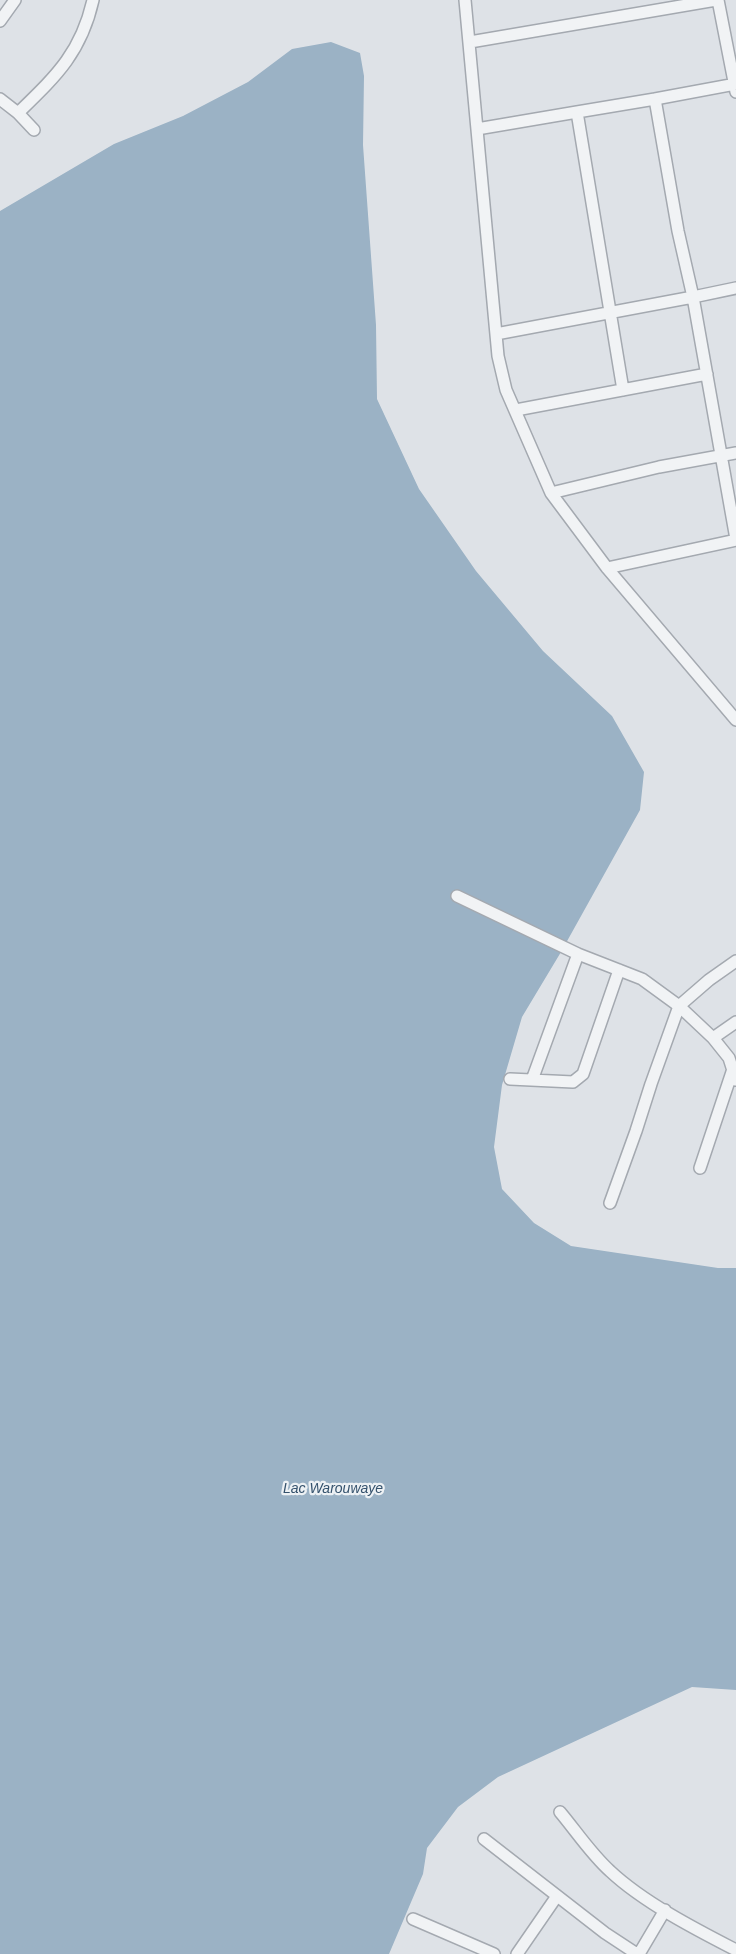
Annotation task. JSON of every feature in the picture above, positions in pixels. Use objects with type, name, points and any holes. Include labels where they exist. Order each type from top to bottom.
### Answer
[{"type":"street","points":[[0,21],[14,0]]},
{"type":"street","points":[[18,113],[54,78],[80,42],[93,0]]},
{"type":"street","points":[[465,0],[498,356],[506,390],[551,493],[607,568],[736,720]]},
{"type":"street","points":[[470,42],[717,0],[736,87],[477,129]]},
{"type":"street","points":[[0,99],[18,113],[34,130]]},
{"type":"street","points":[[607,568],[736,539],[655,99]]},
{"type":"street","points":[[577,112],[623,390]]},
{"type":"street","points":[[496,334],[693,298],[736,288]]},
{"type":"street","points":[[516,410],[707,374]]},
{"type":"street","points":[[551,493],[659,467],[736,453]]},
{"type":"street","points":[[457,896],[578,954],[642,980],[679,1006],[713,1038],[729,1058],[735,1075],[700,1168]]},
{"type":"street","points":[[532,1080],[578,954]]},
{"type":"street","points":[[610,1203],[636,1131],[650,1084],[679,1006],[709,980],[736,961]]},
{"type":"street","points":[[510,1079],[573,1082],[583,1074],[619,970]]},
{"type":"street","points":[[713,1038],[736,1022]]},
{"type":"street","points":[[560,1812],[609,1870],[665,1910],[736,1950]]},
{"type":"street","points":[[484,1839],[604,1933],[638,1954],[665,1910]]},
{"type":"street","points":[[517,1954],[557,1896]]},
{"type":"street","points":[[413,1919],[494,1954]]},
{"type":"water","name":"Lac Warouwaye","points":[[331,42],[360,53],[364,76],[363,145],[376,325],[377,399],[419,489],[476,571],[543,651],[612,716],[644,772],[640,810],[561,952],[522,1017],[502,1085],[494,1147],[502,1189],[534,1223],[571,1246],[718,1268],[736,1268],[736,1690],[692,1687],[498,1777],[458,1807],[427,1848],[423,1874],[389,1954],[0,1954],[0,211],[114,144],[183,116],[248,82],[292,49]]}]
